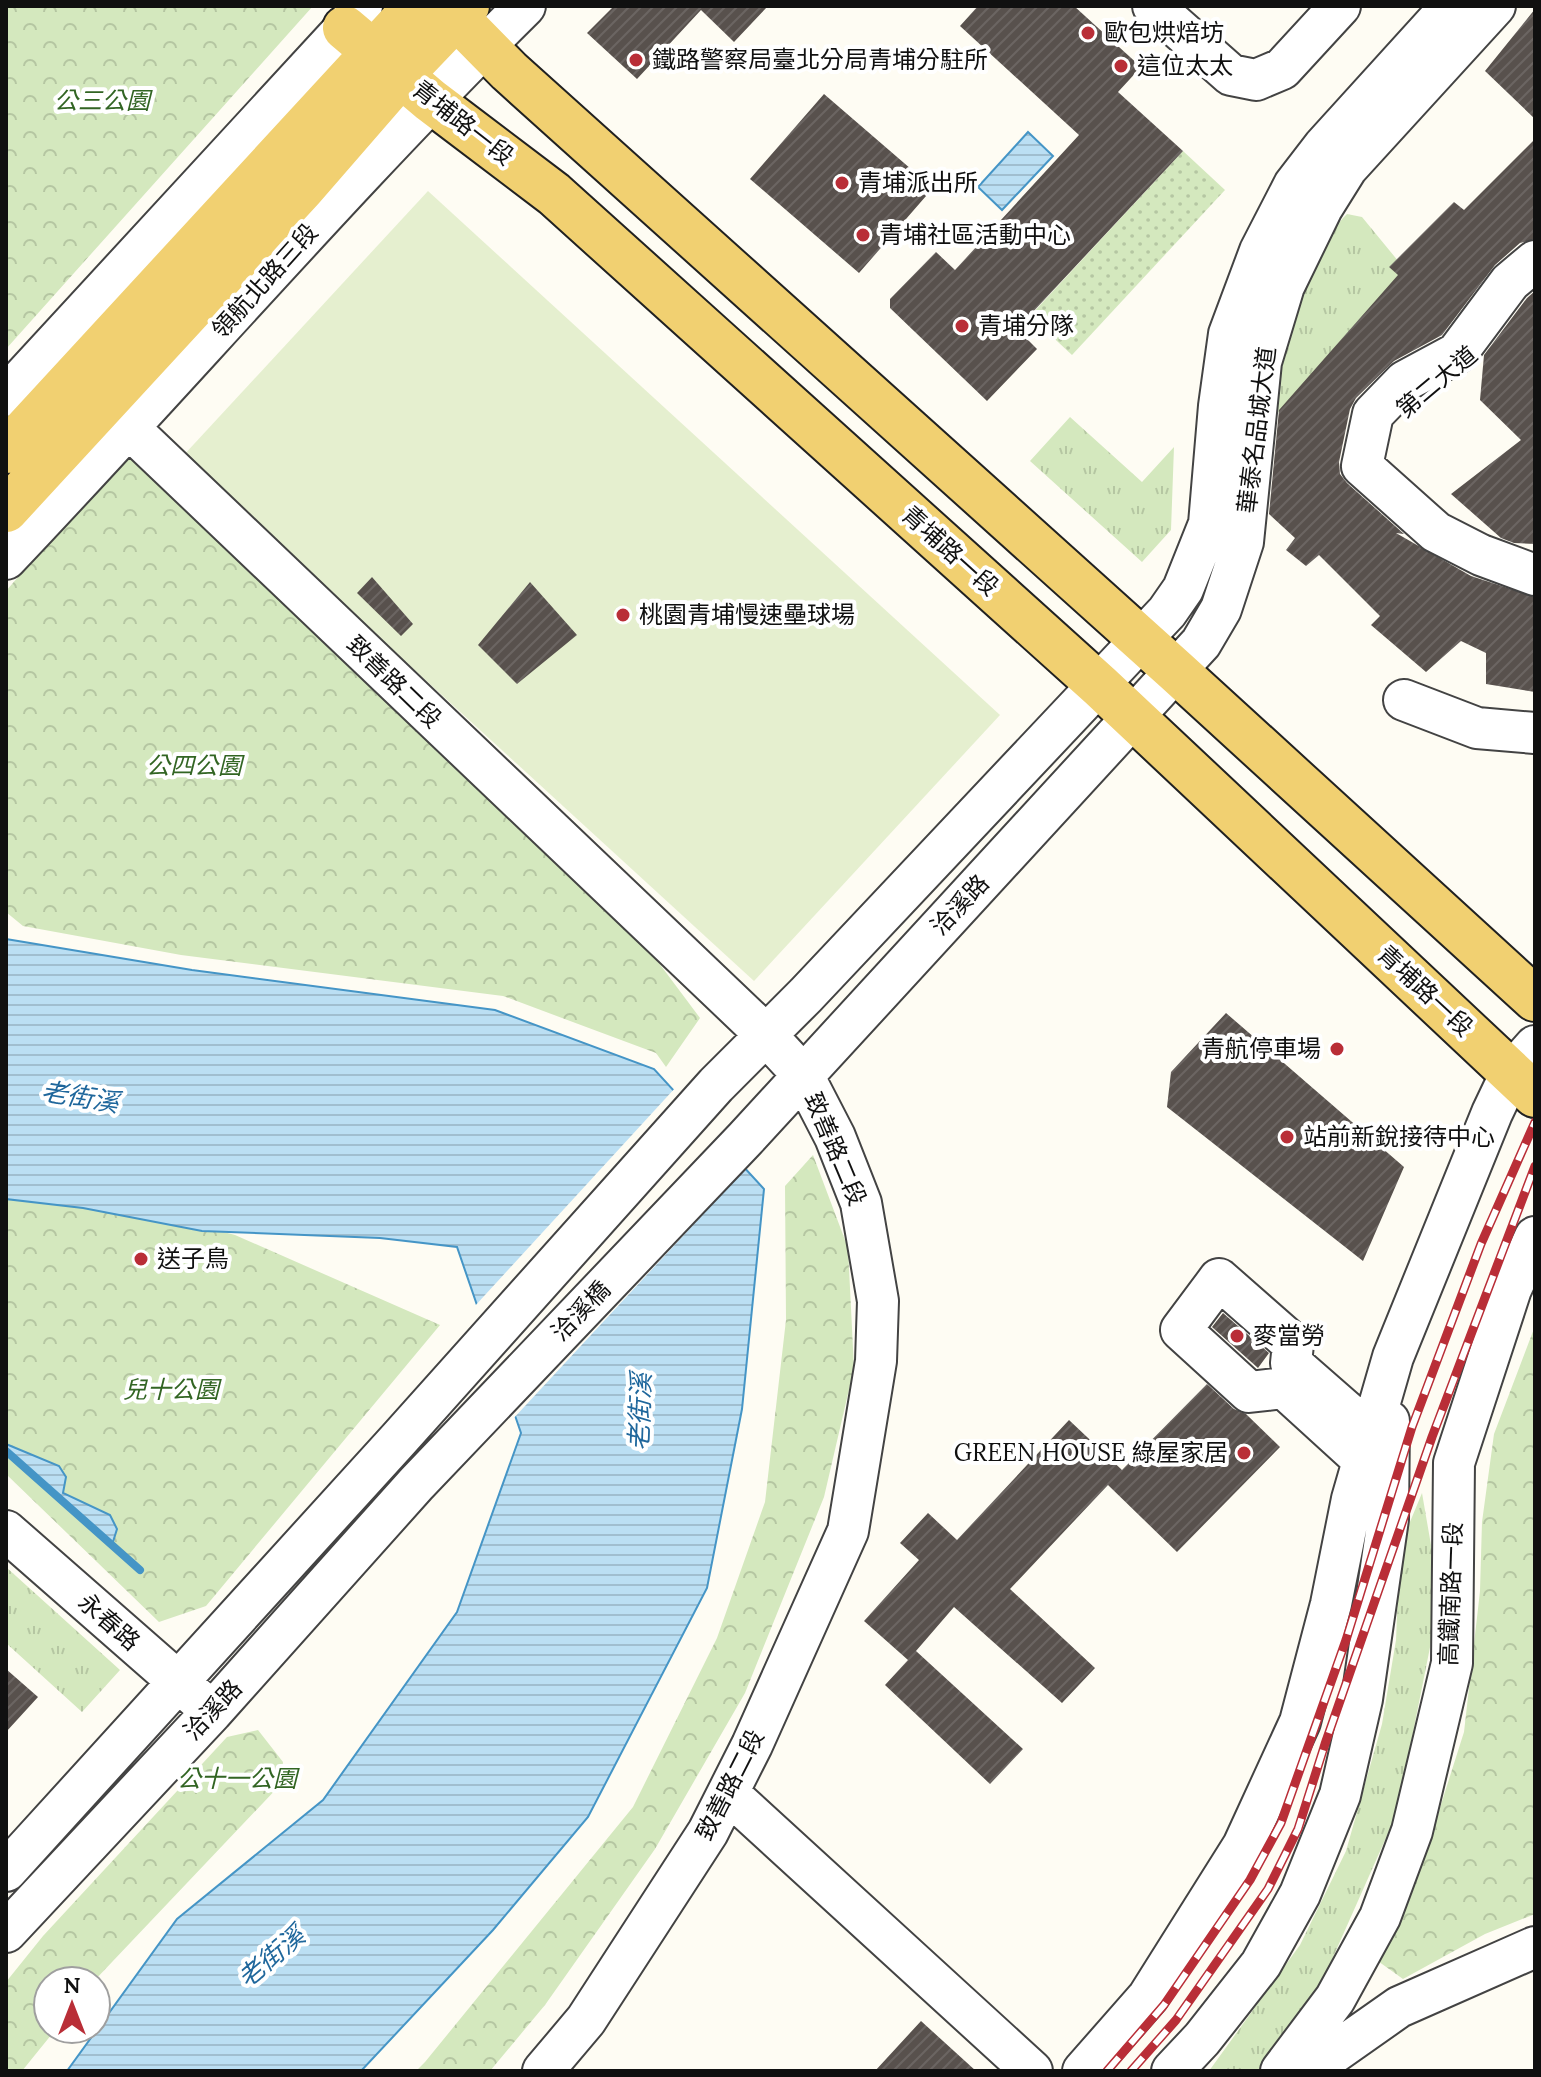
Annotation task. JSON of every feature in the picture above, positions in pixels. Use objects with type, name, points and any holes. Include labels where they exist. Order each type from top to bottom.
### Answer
[{"type":"main road","name":"領航北路三段","points":[[6,451],[383,52],[454,16]]},
{"type":"main road","points":[[454,16],[1535,999]]},
{"type":"main road","name":"領航北路三段","points":[[6,510],[302,189],[383,52]]},
{"type":"main road","name":"青埔路一段","points":[[383,52],[554,194],[1527,1071]]},
{"type":"street","name":"領航北路三段","points":[[6,396],[383,52],[454,16],[525,6]]},
{"type":"street","points":[[1153,6],[1231,75],[1256,80],[1282,69],[1340,6]]},
{"type":"street","name":"華泰名品城大道","points":[[1142,640],[1183,589],[1209,524],[1219,406],[1229,334],[1260,251],[1294,185],[1324,146],[1451,6]]},
{"type":"street","name":"華泰名品城大道","points":[[1176,671],[1201,643],[1221,609],[1243,542],[1261,362],[1291,273],[1322,208],[1347,168],[1495,6]]},
{"type":"street","name":"領航北路三段","points":[[6,559],[130,429],[383,52]]},
{"type":"street","name":"第二大道","points":[[1535,261],[1510,282],[1457,353],[1405,381],[1373,414],[1362,466],[1436,532],[1481,555],[1535,575]]},
{"type":"street","name":"第二大道","points":[[1535,279],[1524,288],[1469,361],[1414,396],[1389,422],[1380,461],[1447,521],[1490,541],[1535,555]]},
{"type":"street","name":"致善路二段","points":[[130,429],[766,1035],[803,1075],[835,1137],[861,1203],[878,1301],[876,1361],[848,1531],[752,1745],[708,1832],[586,2020],[543,2071]]},
{"type":"street","name":"洽溪路","points":[[716,1085],[1142,640]]},
{"type":"street","name":"洽溪路","points":[[745,1139],[1176,671]]},
{"type":"street","points":[[1404,700],[1477,728],[1535,733]]},
{"type":"street","points":[[1083,2071],[1148,1997],[1250,1832],[1300,1722],[1331,1604],[1352,1499],[1393,1357],[1492,1113],[1527,1071]]},
{"type":"street","name":"洽溪橋","points":[[399,1439],[716,1085]]},
{"type":"street","name":"洽溪橋","points":[[416,1484],[745,1139]]},
{"type":"street","name":"高鐵南路一段","points":[[1281,2071],[1335,1999],[1350,1972],[1380,1917],[1412,1831],[1452,1663],[1454,1463],[1511,1289],[1535,1237]]},
{"type":"street","points":[[1219,1279],[1293,1344],[1291,1363],[1367,1446],[1284,1388],[1249,1392],[1181,1330],[1219,1279]]},
{"type":"street","points":[[1172,2071],[1202,2039],[1261,1964],[1300,1894],[1340,1795],[1362,1699],[1388,1519],[1393,1357]]},
{"type":"street","name":"洽溪路","points":[[6,1871],[399,1439]]},
{"type":"street","name":"洽溪路","points":[[6,1932],[212,1712],[416,1484]]},
{"type":"street","name":"永春路","points":[[6,1531],[212,1712]]},
{"type":"street","points":[[728,1793],[1032,2071]]},
{"type":"street","points":[[1308,2071],[1399,2007],[1535,1947]]},
{"type":"green space","name":"公三公園","points":[[313,6],[6,349],[6,8]]},
{"type":"green space","points":[[1183,151],[1225,190],[1072,355],[1030,316]]},
{"type":"green space","name":"桃園青埔慢速壘球場","points":[[428,191],[1000,715],[754,981],[182,457]]},
{"type":"green space","points":[[1347,214],[1362,217],[1408,273],[1273,418],[1282,367],[1307,281],[1332,232]]},
{"type":"green space","points":[[1070,417],[1142,482],[1174,447],[1171,530],[1142,562],[1030,461]]},
{"type":"green space","name":"公四公園","points":[[131,446],[623,915],[700,1018],[666,1067],[656,1053],[503,996],[181,955],[23,926],[6,912],[6,591]]},
{"type":"green space","points":[[813,1155],[848,1248],[854,1368],[824,1497],[745,1693],[655,1849],[545,2005],[490,2071],[416,2071],[633,1807],[717,1638],[765,1502],[786,1320],[785,1186]]},
{"type":"green space","name":"兒十公園","points":[[6,1197],[144,1211],[235,1235],[440,1325],[206,1606],[159,1622],[6,1474]]},
{"type":"green space","points":[[1535,1326],[1535,1914],[1485,1934],[1403,1979],[1375,1959],[1424,1858],[1464,1732],[1480,1591],[1482,1522],[1494,1434]]},
{"type":"green space","points":[[1422,1493],[1440,1597],[1397,1813],[1314,2000],[1259,2071],[1209,2071],[1300,1945],[1346,1851],[1382,1724],[1396,1640],[1400,1546]]},
{"type":"green space","points":[[6,1567],[120,1670],[82,1712],[6,1643]]},
{"type":"green space","name":"公十一公園","points":[[258,1730],[283,1762],[281,1784],[109,1965],[32,1965],[32,2045],[43,2045],[22,2071],[6,2071],[6,1982],[43,1936],[227,1737]]},
{"type":"water","points":[[1028,132],[1053,156],[1002,210],[978,187]]},
{"type":"water","name":"老街溪","points":[[6,939],[192,970],[495,1010],[654,1069],[764,1189],[742,1409],[707,1588],[588,1817],[493,1930],[361,2071],[67,2071],[86,2045],[112,2045],[112,2009],[177,1919],[323,1800],[457,1612],[521,1433],[457,1247],[380,1238],[202,1231],[83,1208],[6,1199]]},
{"type":"water","points":[[6,1444],[59,1466],[66,1477],[63,1493],[110,1515],[117,1529],[112,1545],[6,1451]]},
{"type":"pier","points":[[676,1087],[748,1166],[512,1420],[474,1307]]},
{"type":"building","name":"鐵路警察局臺北分局青埔分駐所","points":[[614,6],[768,6],[734,42],[701,10],[637,79],[587,33]]},
{"type":"building","points":[[978,6],[1074,6],[1141,67],[1118,92],[1183,151],[1017,329],[1037,349],[987,401],[890,308],[890,299],[936,252],[955,270],[1079,135],[960,26]]},
{"type":"building","points":[[1535,9],[1535,119],[1485,71]]},
{"type":"building","name":"青埔派出所","points":[[824,94],[933,188],[859,273],[750,179]]},
{"type":"building","points":[[1535,139],[1535,239],[1520,243],[1495,265],[1442,335],[1394,361],[1356,398],[1350,409],[1339,462],[1340,474],[1347,483],[1404,534],[1396,533],[1471,576],[1535,597],[1535,692],[1486,684],[1486,653],[1461,641],[1426,672],[1371,625],[1380,616],[1319,555],[1306,566],[1286,550],[1295,538],[1269,514],[1279,410],[1398,275],[1389,267],[1454,202],[1464,210]]},
{"type":"building","points":[[1535,291],[1535,544],[1514,543],[1501,538],[1451,494],[1521,440],[1480,400],[1484,355]]},
{"type":"building","points":[[372,577],[413,624],[401,636],[357,593]]},
{"type":"building","points":[[530,582],[577,635],[517,684],[478,645]]},
{"type":"building","name":"站前新銳接待中心","points":[[1226,1013],[1404,1167],[1363,1261],[1167,1107],[1171,1072]]},
{"type":"building","points":[[1223,1313],[1269,1353],[1258,1368],[1212,1327]]},
{"type":"building","points":[[1207,1384],[1234,1409],[1246,1414],[1280,1447],[1177,1552],[1108,1485],[1010,1589],[1095,1668],[1062,1703],[954,1607],[916,1651],[1023,1749],[990,1784],[885,1685],[908,1660],[864,1621],[919,1560],[900,1543],[928,1513],[957,1540],[1069,1420],[1122,1470]]},
{"type":"building","points":[[6,1669],[38,1697],[6,1732]]},
{"type":"building","points":[[921,2021],[976,2071],[875,2071]]},
{"type":"waterway","points":[[6,1451],[140,1570]]},
{"type":"railway","points":[[1107,2071],[1164,2005],[1250,1880],[1281,1823],[1346,1640],[1412,1427],[1481,1244],[1535,1122]]},
{"type":"railway","points":[[1131,2071],[1176,2020],[1268,1889],[1298,1829],[1432,1437],[1535,1166]]},
{"type":"place","name":"歐包烘焙坊","points":[[1088,33]]},
{"type":"place","name":"鐵路警察局臺北分局青埔分駐所","points":[[636,60]]},
{"type":"place","name":"這位太太","points":[[1121,66]]},
{"type":"place","name":"青埔派出所","points":[[842,183]]},
{"type":"place","name":"青埔社區活動中心","points":[[863,235]]},
{"type":"place","name":"青埔分隊","points":[[962,326]]},
{"type":"place","name":"桃園青埔慢速壘球場","points":[[623,615]]},
{"type":"place","name":"青航停車場","points":[[1337,1049]]},
{"type":"place","name":"站前新銳接待中心","points":[[1287,1137]]},
{"type":"place","name":"送子鳥","points":[[141,1259]]},
{"type":"place","name":"麥當勞","points":[[1237,1336]]},
{"type":"place","name":"GREEN HOUSE 綠屋家居","points":[[1244,1453]]}]
